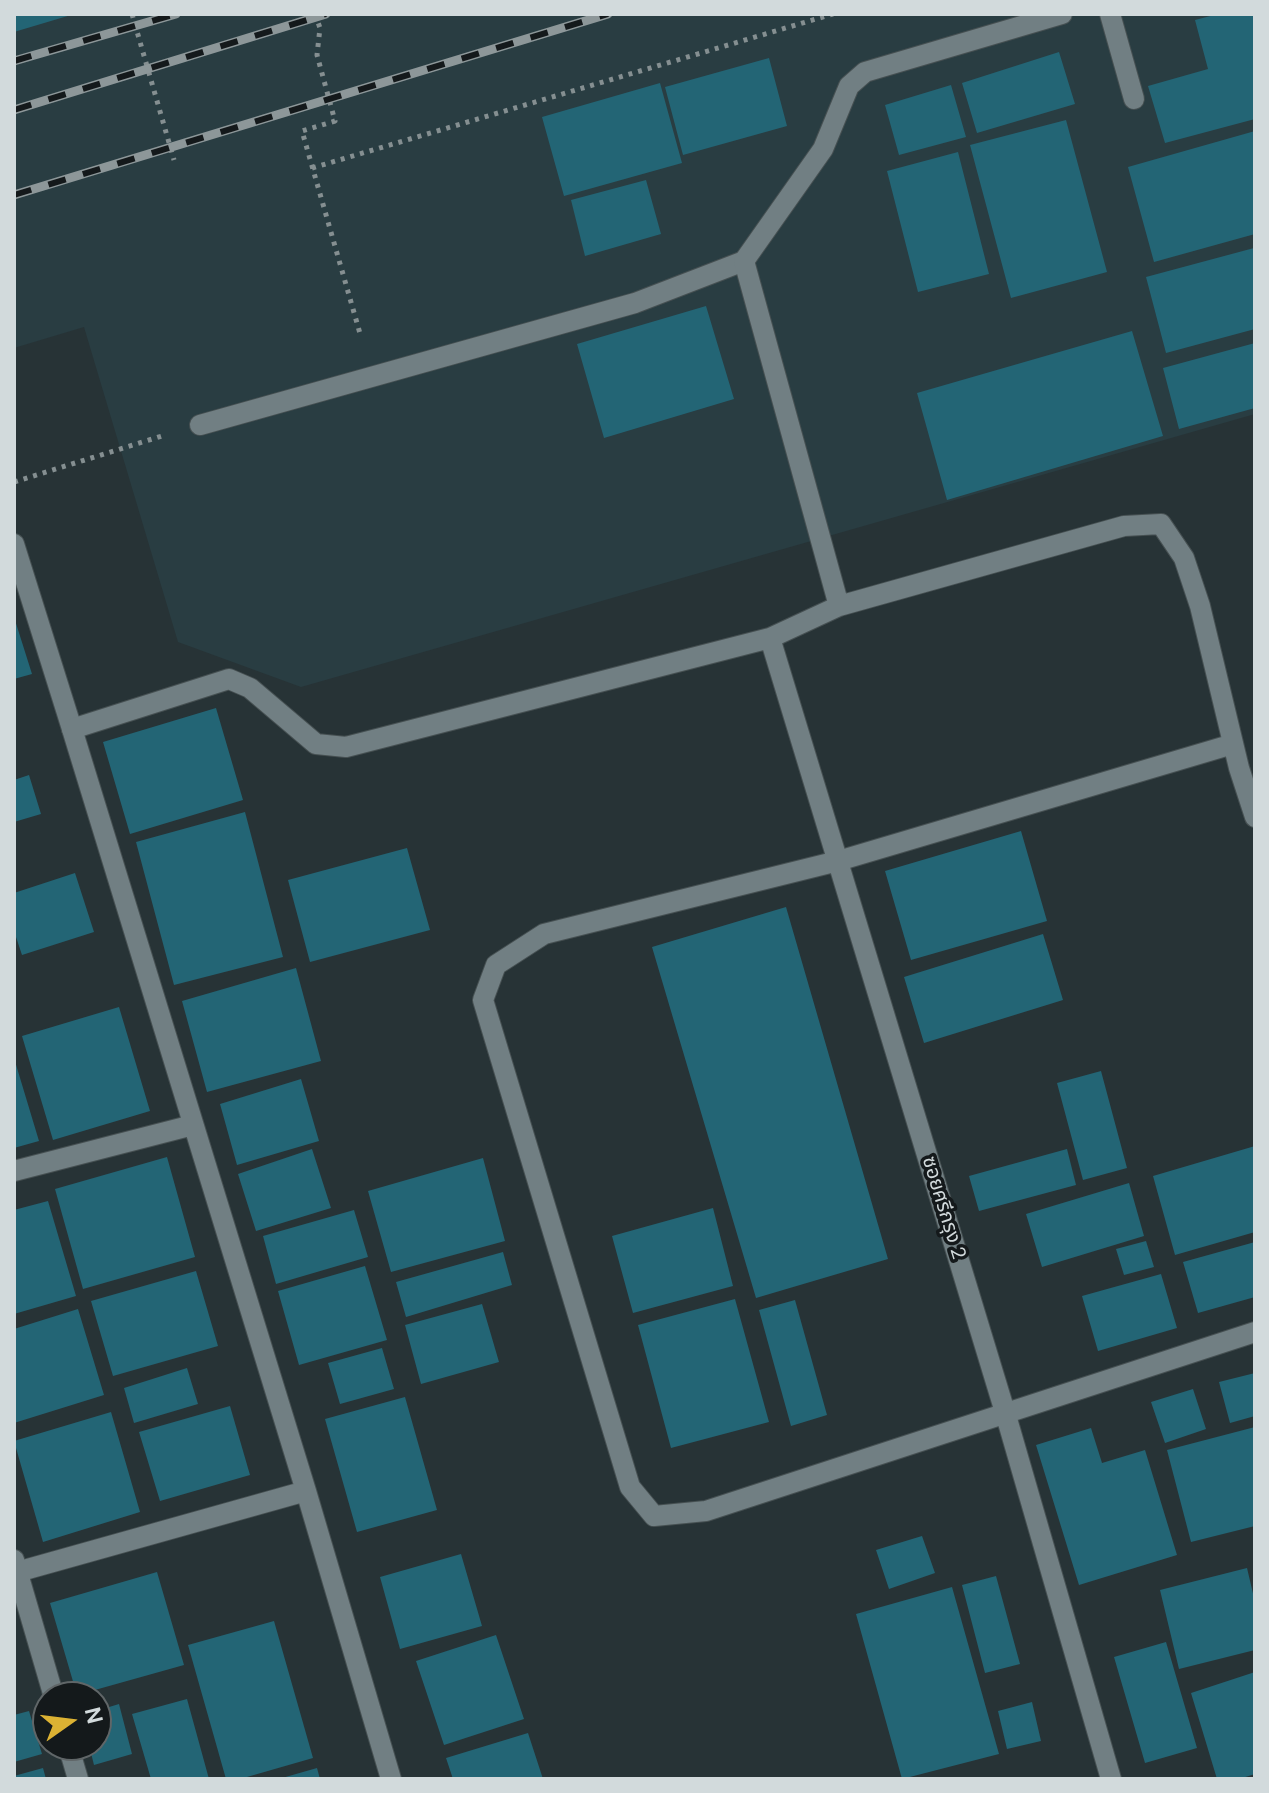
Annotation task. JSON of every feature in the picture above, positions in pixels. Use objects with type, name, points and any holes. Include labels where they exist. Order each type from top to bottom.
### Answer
[{"type":"street","points":[[200,425],[635,303],[744,261],[823,149],[849,86],[865,72],[1062,14]]},
{"type":"street","points":[[1110,14],[1134,99]]},
{"type":"street","points":[[744,261],[839,606]]},
{"type":"street","points":[[72,729],[229,679],[250,688],[316,744],[346,747],[770,638],[839,606],[1124,526],[1161,524],[1184,558],[1200,606],[1233,744],[1255,817]]},
{"type":"street","points":[[14,544],[306,1491],[391,1779]]},
{"type":"street","name":"ซอยศรีกรุง 2","points":[[770,638],[1005,1412],[1111,1779]]},
{"type":"street","points":[[1233,744],[838,861],[544,934],[496,965],[483,1000],[630,1487],[654,1516],[706,1511],[1255,1332]]},
{"type":"street","points":[[14,1171],[193,1125]]},
{"type":"street","points":[[49,1681],[16,1566],[306,1491]]},
{"type":"path","points":[[132,14],[174,160]]},
{"type":"path","points":[[315,14],[320,28],[317,55],[322,84],[335,121],[302,131],[372,376]]},
{"type":"path","points":[[312,168],[833,14]]},
{"type":"path","points":[[14,482],[116,450]]},
{"type":"shaded area","points":[[14,14],[1255,14],[1255,414],[301,687],[178,642],[84,327],[14,348]]},
{"type":"building","points":[[14,14],[71,14],[71,15],[14,32]]},
{"type":"building","points":[[1218,14],[1255,14],[1255,119],[1165,143],[1148,86],[1208,69],[1195,20]]},
{"type":"building","points":[[1059,52],[1075,104],[977,133],[962,83]]},
{"type":"building","points":[[769,58],[787,126],[683,155],[665,87]]},
{"type":"building","points":[[660,83],[682,163],[564,196],[542,117]]},
{"type":"building","points":[[951,85],[966,137],[899,155],[885,105]]},
{"type":"building","points":[[1066,120],[1107,272],[1011,298],[970,145]]},
{"type":"building","points":[[1255,131],[1255,234],[1154,262],[1128,167]]},
{"type":"building","points":[[958,152],[989,274],[918,292],[887,171]]},
{"type":"building","points":[[646,180],[661,234],[585,256],[571,200]]},
{"type":"building","points":[[1254,248],[1255,329],[1166,353],[1146,277]]},
{"type":"building","points":[[706,306],[734,399],[604,438],[577,344]]},
{"type":"building","points":[[1132,331],[1163,436],[947,500],[917,393]]},
{"type":"building","points":[[1255,343],[1255,408],[1179,429],[1163,368]]},
{"type":"building","points":[[14,617],[32,674],[14,679]]},
{"type":"building","points":[[216,708],[243,800],[130,834],[103,742]]},
{"type":"building","points":[[29,775],[41,814],[14,822],[14,780]]},
{"type":"building","points":[[245,812],[283,957],[174,985],[136,842]]},
{"type":"building","points":[[1021,831],[1047,921],[911,960],[885,871]]},
{"type":"building","points":[[407,848],[430,930],[310,962],[288,880]]},
{"type":"building","points":[[75,873],[94,932],[22,955],[14,931],[14,893]]},
{"type":"building","points":[[786,907],[888,1259],[756,1298],[652,947]]},
{"type":"building","points":[[1043,934],[1063,1000],[924,1043],[904,977]]},
{"type":"building","points":[[296,968],[321,1061],[207,1092],[182,1001]]},
{"type":"building","points":[[119,1007],[150,1111],[53,1140],[22,1036]]},
{"type":"building","points":[[14,1058],[39,1141],[14,1148]]},
{"type":"building","points":[[1101,1071],[1127,1168],[1083,1180],[1057,1083]]},
{"type":"building","points":[[301,1079],[319,1141],[237,1165],[220,1104]]},
{"type":"building","points":[[1255,1146],[1255,1232],[1175,1255],[1153,1176]]},
{"type":"building","points":[[312,1149],[331,1208],[256,1231],[238,1174]]},
{"type":"building","points":[[1067,1149],[1076,1185],[979,1211],[969,1176]]},
{"type":"building","points":[[167,1157],[195,1257],[83,1289],[55,1189]]},
{"type":"building","points":[[483,1158],[505,1241],[391,1272],[368,1191]]},
{"type":"building","points":[[1129,1183],[1144,1236],[1042,1267],[1026,1214]]},
{"type":"building","points":[[48,1201],[76,1296],[14,1314],[14,1210]]},
{"type":"building","points":[[713,1208],[733,1286],[633,1313],[612,1236]]},
{"type":"building","points":[[354,1210],[368,1257],[276,1284],[263,1236]]},
{"type":"building","points":[[1146,1241],[1154,1267],[1124,1275],[1116,1249]]},
{"type":"building","points":[[1255,1242],[1255,1297],[1198,1313],[1183,1262]]},
{"type":"building","points":[[503,1252],[512,1285],[406,1317],[396,1282]]},
{"type":"building","points":[[365,1266],[387,1340],[299,1365],[278,1291]]},
{"type":"building","points":[[196,1271],[218,1346],[113,1376],[91,1301]]},
{"type":"building","points":[[1161,1274],[1177,1328],[1098,1351],[1082,1296]]},
{"type":"building","points":[[735,1299],[769,1422],[671,1448],[638,1325]]},
{"type":"building","points":[[795,1300],[827,1415],[791,1426],[759,1310]]},
{"type":"building","points":[[482,1304],[499,1362],[421,1384],[405,1325]]},
{"type":"building","points":[[78,1309],[104,1395],[14,1423],[14,1329]]},
{"type":"building","points":[[382,1348],[394,1389],[340,1404],[328,1363]]},
{"type":"building","points":[[187,1368],[198,1404],[134,1423],[124,1388]]},
{"type":"building","points":[[1255,1373],[1255,1416],[1230,1423],[1219,1382]]},
{"type":"building","points":[[1193,1389],[1206,1429],[1165,1443],[1151,1402]]},
{"type":"building","points":[[405,1397],[437,1510],[357,1532],[325,1419]]},
{"type":"building","points":[[230,1406],[250,1475],[160,1501],[139,1432]]},
{"type":"building","points":[[111,1412],[140,1512],[43,1542],[14,1441]]},
{"type":"building","points":[[1255,1427],[1255,1526],[1191,1542],[1167,1450]]},
{"type":"building","points":[[1091,1428],[1102,1463],[1145,1450],[1177,1555],[1079,1585],[1036,1445]]},
{"type":"building","points":[[922,1536],[935,1573],[889,1589],[876,1550]]},
{"type":"building","points":[[461,1554],[482,1626],[400,1649],[380,1577]]},
{"type":"building","points":[[1247,1568],[1255,1602],[1255,1650],[1179,1669],[1160,1590]]},
{"type":"building","points":[[157,1572],[184,1665],[112,1685],[112,1681],[73,1681],[50,1603]]},
{"type":"building","points":[[996,1576],[1020,1664],[985,1673],[962,1585]]},
{"type":"building","points":[[952,1587],[999,1754],[902,1779],[856,1614]]},
{"type":"building","points":[[274,1621],[313,1758],[240,1779],[226,1779],[188,1645]]},
{"type":"building","points":[[496,1635],[524,1719],[444,1745],[416,1661]]},
{"type":"building","points":[[1166,1642],[1197,1748],[1145,1763],[1114,1657]]},
{"type":"building","points":[[1255,1672],[1255,1774],[1239,1779],[1217,1779],[1191,1693]]},
{"type":"building","points":[[187,1699],[209,1779],[151,1779],[132,1714]]},
{"type":"building","points":[[1032,1702],[1041,1741],[1007,1749],[998,1711]]},
{"type":"building","points":[[119,1704],[132,1754],[112,1760],[112,1706]]},
{"type":"building","points":[[29,1711],[32,1757],[14,1762],[14,1715]]},
{"type":"building","points":[[528,1733],[543,1779],[453,1779],[446,1758]]},
{"type":"building","points":[[43,1768],[46,1779],[14,1779],[14,1776]]},
{"type":"building","points":[[317,1768],[320,1779],[282,1779],[282,1778]]},
{"type":"railway","points":[[14,61],[176,14]]},
{"type":"railway","points":[[14,110],[326,14]]},
{"type":"railway","points":[[14,195],[608,14]]}]
